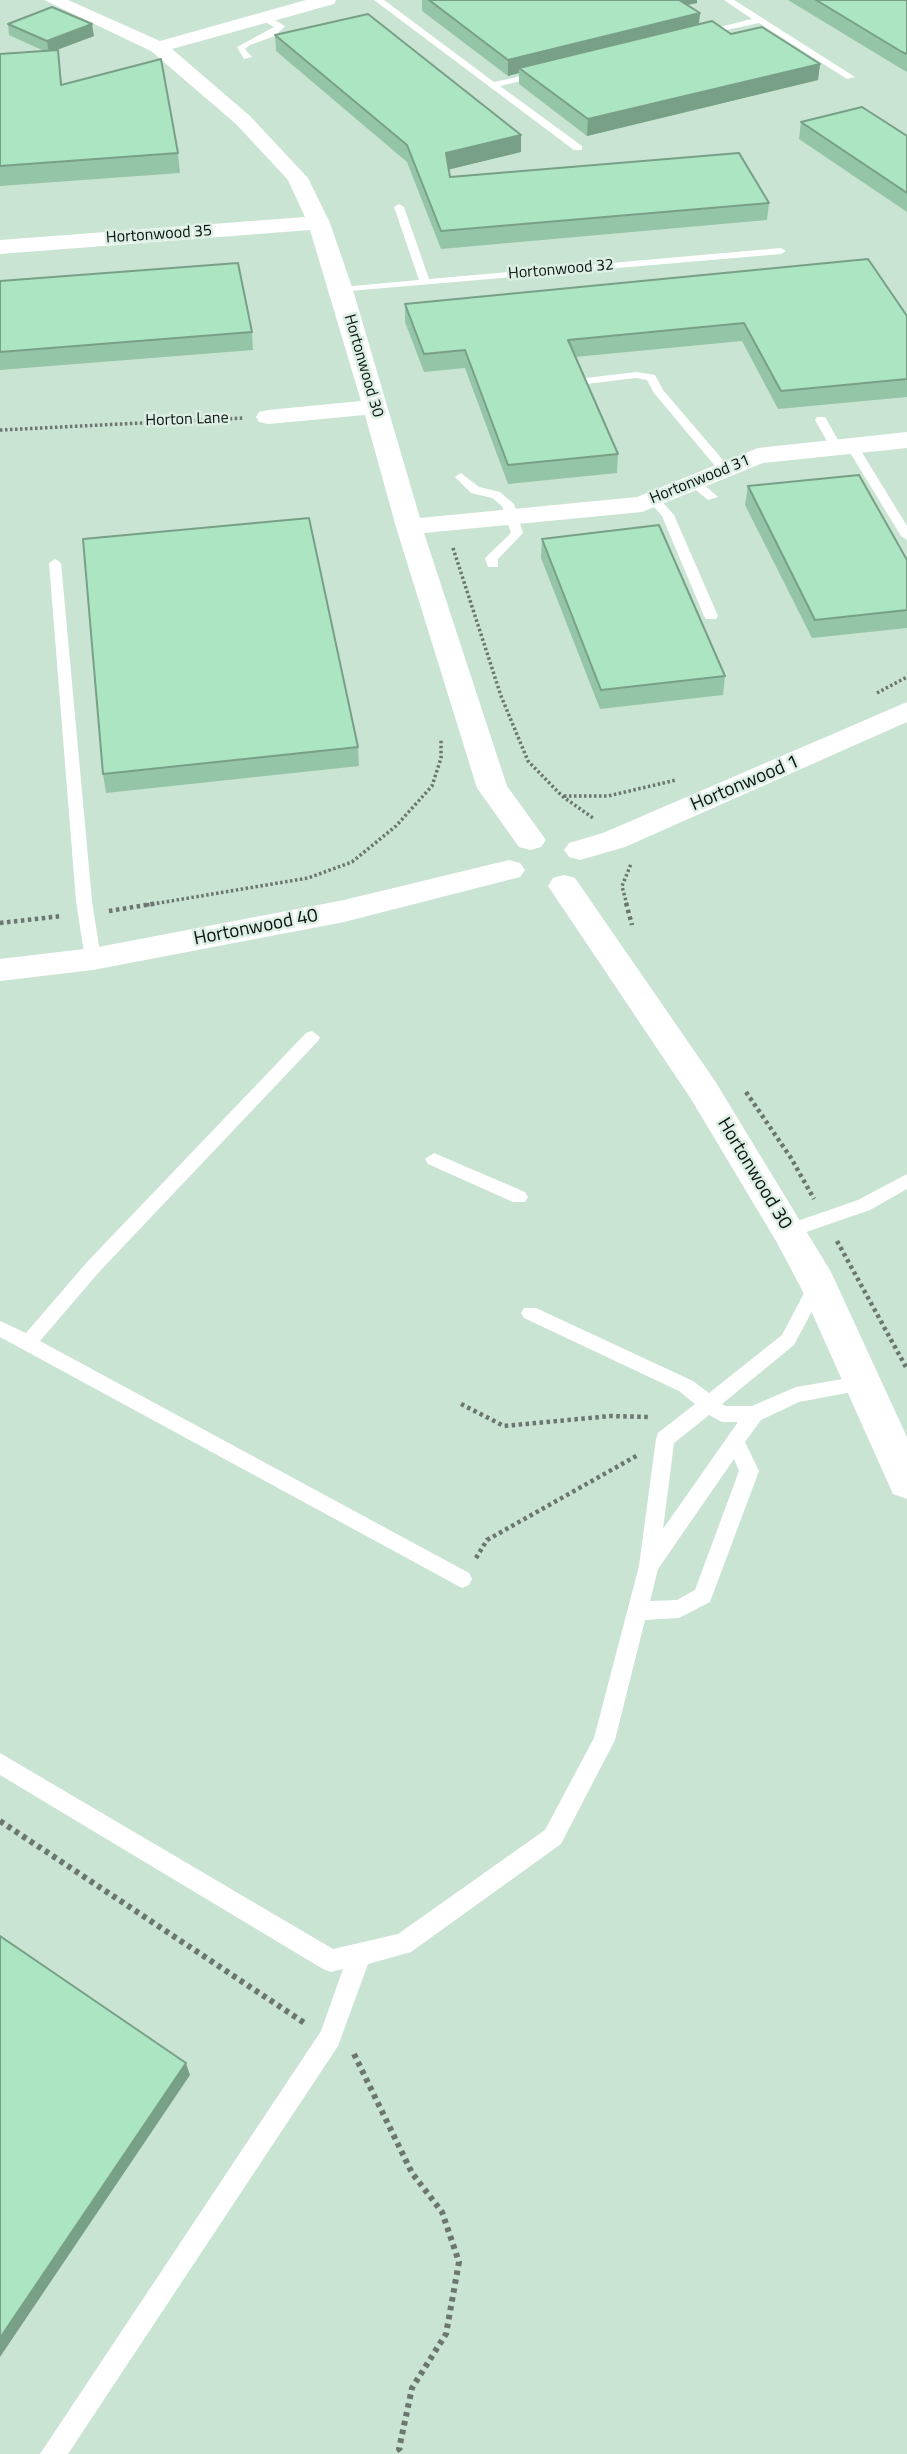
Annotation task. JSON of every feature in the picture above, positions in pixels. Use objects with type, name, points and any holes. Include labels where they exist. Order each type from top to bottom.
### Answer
[{"type":"street","name":"Hortonwood 30","points":[[53,0],[158,47],[243,120],[298,178],[319,223],[342,290],[409,527],[492,788],[530,840]]},
{"type":"street","points":[[158,47],[327,0]]},
{"type":"street","name":"Hortonwood 35","points":[[0,247],[319,223]]},
{"type":"street","points":[[177,233],[180,257]]},
{"type":"street","points":[[268,417],[374,407]]},
{"type":"street","name":"Hortonwood 31","points":[[409,527],[510,514],[642,504],[653,499],[703,490],[726,470],[758,456],[907,440]]},
{"type":"street","name":"Hortonwood 1","points":[[580,850],[653,824],[907,711]]},
{"type":"street","points":[[552,838],[572,844],[580,850],[585,867],[582,875],[565,887],[538,888],[516,878],[509,870],[508,863],[513,849],[530,840],[552,838]]},
{"type":"street","name":"Hortonwood 40","points":[[0,970],[93,960],[344,911],[509,870]]},
{"type":"street","name":"Hortonwood 30","points":[[565,887],[702,1090],[789,1231],[818,1283],[907,1482]]},
{"type":"lane","points":[[378,0],[578,148]]},
{"type":"lane","points":[[728,0],[850,76]]},
{"type":"lane","points":[[247,57],[240,49],[247,43],[272,34],[280,26],[264,17]]},
{"type":"lane","points":[[693,36],[761,20]]},
{"type":"lane","points":[[492,85],[545,72]]},
{"type":"lane","points":[[400,207],[425,283]]},
{"type":"lane","name":"Hortonwood 32","points":[[342,290],[781,251]]},
{"type":"lane","points":[[586,381],[635,375],[651,377],[658,391],[726,470]]},
{"type":"lane","points":[[821,420],[844,446],[907,536]]},
{"type":"lane","points":[[461,477],[475,490],[502,499],[508,504],[517,533],[491,558],[493,564]]},
{"type":"lane","points":[[653,499],[668,515],[712,616]]},
{"type":"lane","points":[[55,563],[86,913],[93,960]]},
{"type":"lane","points":[[28,1343],[94,1266],[312,1037]]},
{"type":"lane","points":[[433,1159],[519,1198]]},
{"type":"lane","points":[[789,1231],[864,1205],[907,1181]]},
{"type":"lane","points":[[0,1763],[331,1961],[403,1944],[553,1836],[604,1740],[649,1566],[665,1439],[788,1340],[818,1283]]},
{"type":"lane","points":[[530,1313],[686,1386],[722,1413],[754,1414],[796,1395],[861,1384]]},
{"type":"lane","points":[[0,1328],[462,1579]]},
{"type":"lane","points":[[649,1566],[754,1414]]},
{"type":"lane","points":[[637,1611],[679,1609],[703,1596],[749,1471],[735,1440]]},
{"type":"lane","points":[[53,2454],[330,2038],[360,1954]]},
{"type":"path","name":"Horton Lane","points":[[0,430],[34,426],[268,417]]},
{"type":"path","points":[[453,550],[501,696],[528,761],[562,796],[592,817]]},
{"type":"path","points":[[870,696],[907,677]]},
{"type":"path","points":[[0,923],[86,913],[308,878],[352,862],[396,827],[432,786],[441,758],[441,733]]},
{"type":"path","points":[[562,796],[608,796],[684,778]]},
{"type":"path","points":[[632,861],[622,886],[630,921],[637,932]]},
{"type":"path","points":[[744,1090],[807,1188]]},
{"type":"path","points":[[838,1241],[907,1369]]},
{"type":"path","points":[[461,1404],[504,1426],[611,1416],[653,1417]]},
{"type":"path","points":[[462,1579],[487,1540],[642,1453]]},
{"type":"shaded area","points":[[0,0],[907,0],[907,2454],[0,2454]]},
{"type":"building","points":[[429,0],[679,0],[700,13],[508,60]]},
{"type":"building","points":[[816,0],[907,0],[907,54],[902,52]]},
{"type":"building","points":[[52,7],[92,24],[47,41],[8,24]]},
{"type":"building","points":[[368,14],[521,135],[446,153],[450,177],[739,153],[769,203],[441,231],[407,145],[275,35]]},
{"type":"building","points":[[712,21],[731,34],[762,27],[820,64],[588,119],[519,68]]},
{"type":"building","points":[[58,50],[61,85],[161,59],[178,153],[0,166],[0,54]]},
{"type":"building","points":[[862,107],[907,136],[907,193],[801,122]]},
{"type":"building","points":[[868,259],[907,316],[907,379],[781,391],[744,323],[568,340],[618,454],[508,465],[465,350],[424,354],[405,304]]},
{"type":"building","points":[[238,263],[252,332],[0,352],[0,281]]},
{"type":"building","points":[[859,475],[907,560],[907,610],[815,620],[748,486]]},
{"type":"building","points":[[309,518],[358,747],[103,774],[83,539]]},
{"type":"building","points":[[659,525],[725,676],[601,690],[542,539]]},
{"type":"building","points":[[0,1936],[186,2063],[0,2338]]}]
